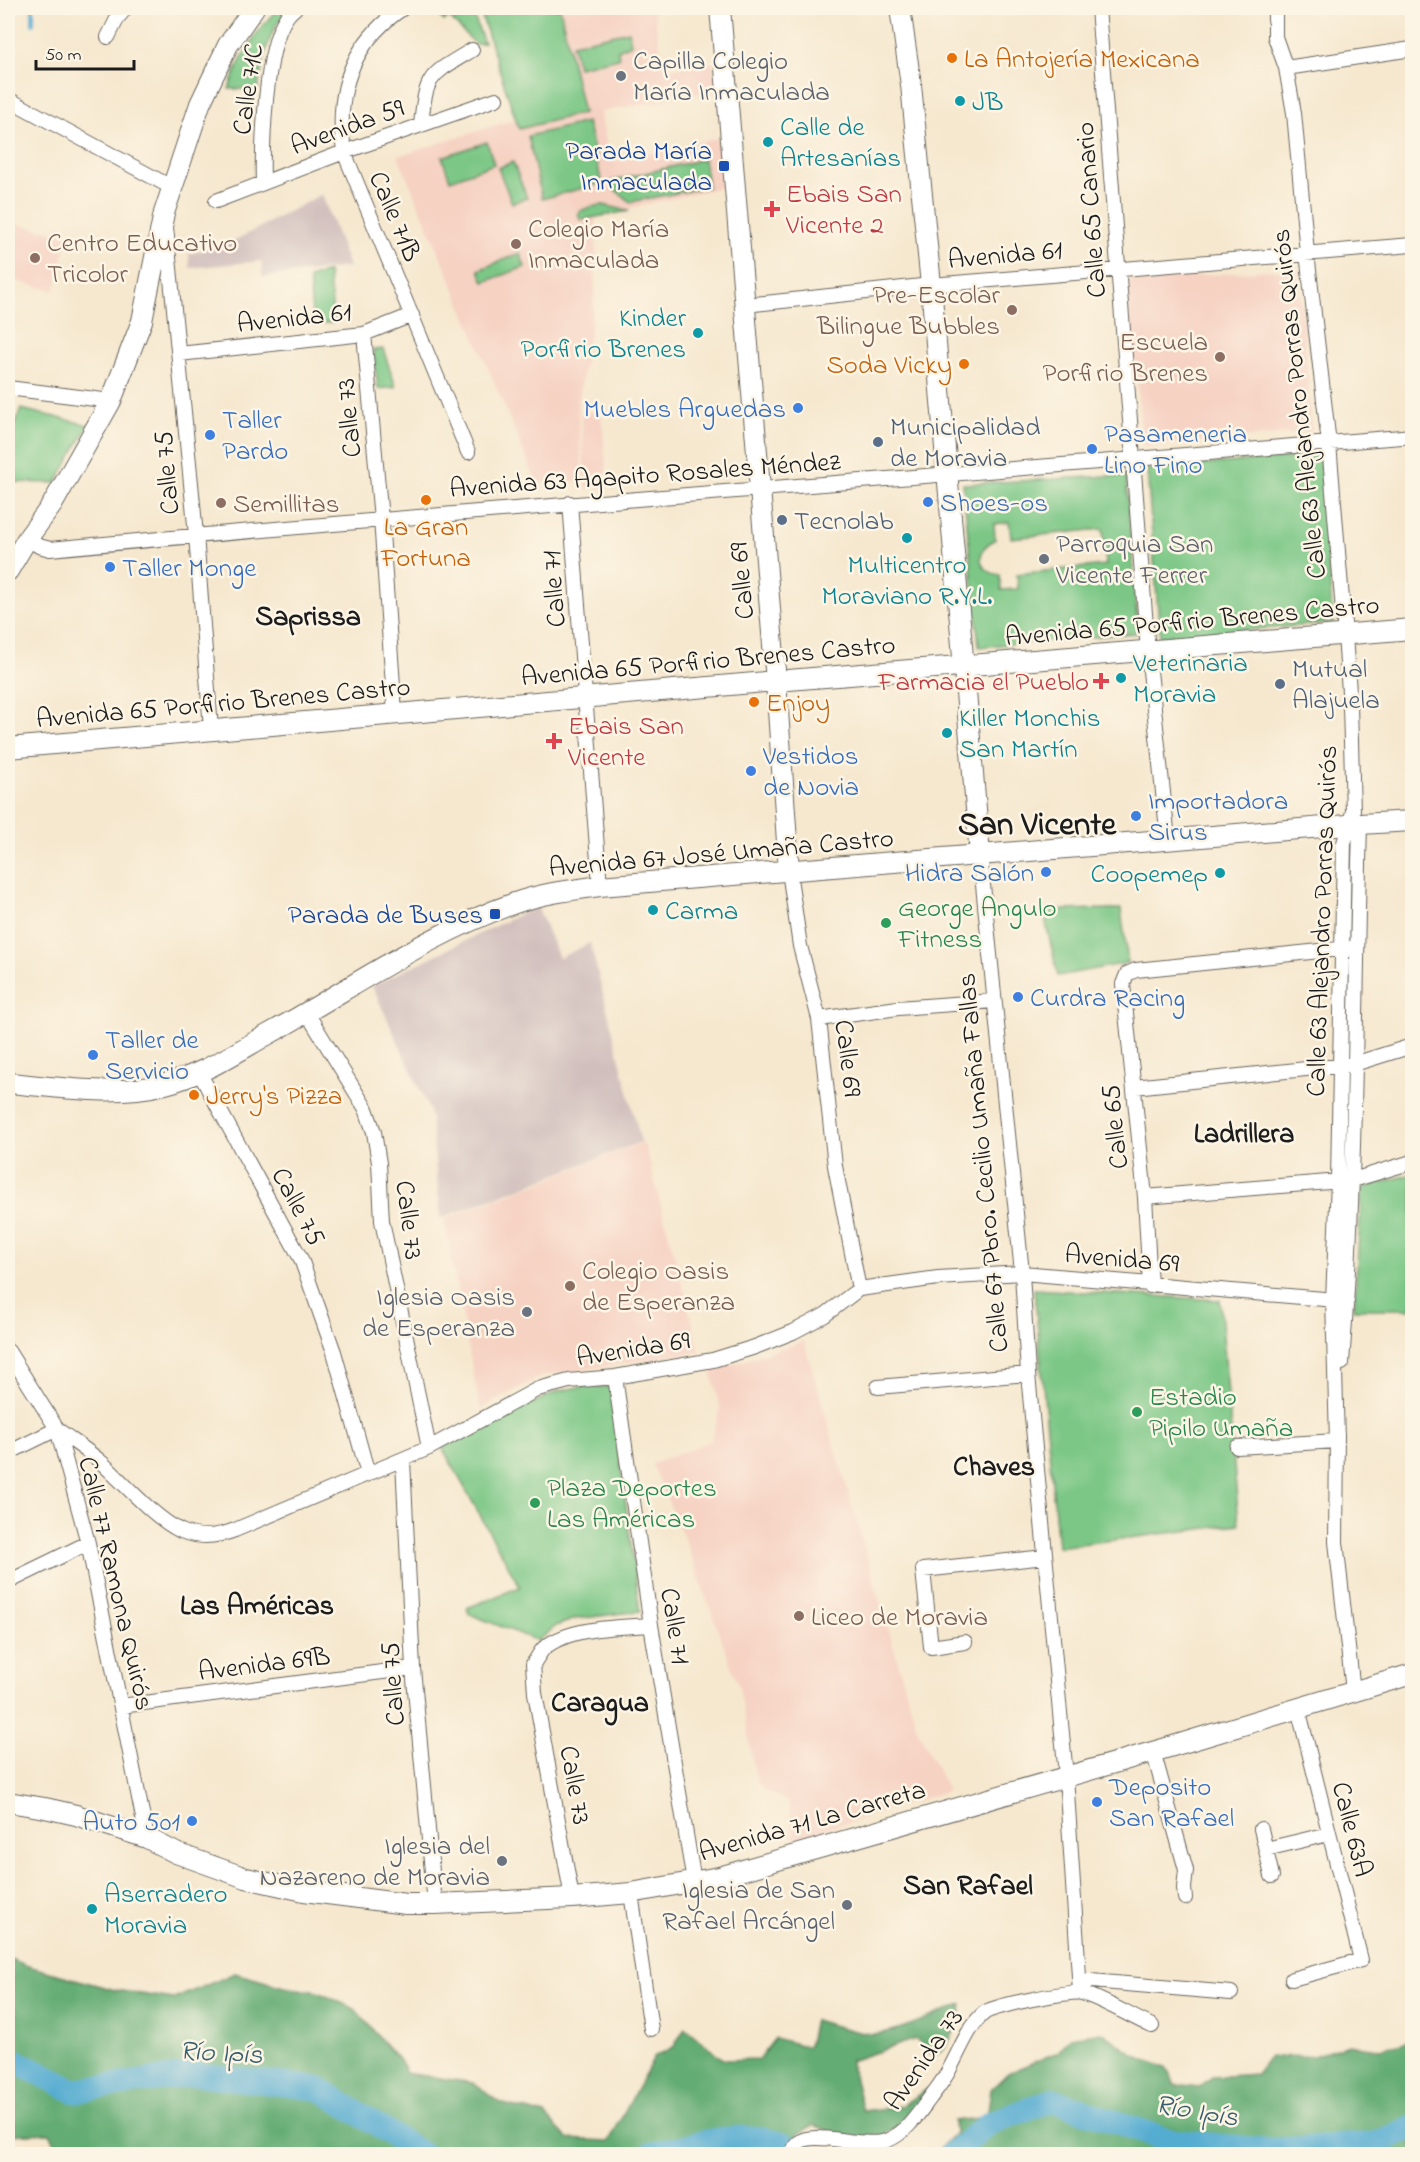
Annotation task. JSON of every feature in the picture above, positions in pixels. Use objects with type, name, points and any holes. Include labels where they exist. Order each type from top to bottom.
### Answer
[{"type":"main road","points":[[8,571],[27,538],[52,505],[111,401],[142,321],[164,213],[200,104],[228,45],[254,8]]},
{"type":"main road","name":"Calle 69","points":[[720,8],[776,681],[789,871]]},
{"type":"main road","name":"Calle 67 Pbro. Cecilio Umaña Fallas","points":[[900,8],[911,85],[931,285],[980,855]]},
{"type":"main road","name":"Avenida 65 Porfirio Brenes Castro","points":[[8,748],[395,713],[1413,629]]},
{"type":"main road","name":"Avenida 67 José Umaña Castro","points":[[8,1083],[103,1091],[129,1090],[165,1084],[199,1072],[307,1013],[406,954],[490,913],[517,902],[558,891],[1168,839],[1413,821]]},
{"type":"main road","name":"Avenida 71 La Carreta","points":[[8,1803],[76,1815],[147,1838],[176,1853],[256,1880],[336,1896],[406,1904],[435,1904],[631,1893],[719,1877],[1413,1674]]},
{"type":"street","points":[[108,37],[118,17],[126,8]]},
{"type":"street","name":"Calle 71C","points":[[263,182],[262,158],[269,73],[285,19],[295,8]]},
{"type":"street","name":"Calle 71B","points":[[403,8],[375,31],[362,48],[352,67],[345,88],[340,130],[344,152],[468,452]]},
{"type":"street","name":"Calle 65 Canario","points":[[1098,8],[1149,652],[1168,839]]},
{"type":"street","name":"Calle 63 Alejandro Porras Quirós","points":[[1275,8],[1275,37],[1286,68],[1294,113],[1329,444],[1350,706],[1357,947],[1353,1180],[1340,1301]]},
{"type":"street","points":[[1286,68],[1413,49]]},
{"type":"street","points":[[421,125],[424,95],[430,80],[438,70],[472,50]]},
{"type":"street","points":[[8,99],[171,187]]},
{"type":"street","name":"Avenida 59","points":[[216,201],[344,152],[496,99]]},
{"type":"street","name":"Calle 75","points":[[164,213],[196,535],[211,729]]},
{"type":"street","name":"Avenida 61","points":[[745,305],[931,285],[1413,244]]},
{"type":"street","name":"Avenida 61","points":[[179,354],[364,334],[412,315]]},
{"type":"street","name":"Calle 73","points":[[364,334],[381,519],[395,713]]},
{"type":"street","points":[[8,388],[111,401]]},
{"type":"street","name":"Avenida 63 Agapito Rosales Méndez","points":[[27,538],[39,546],[50,549],[570,503],[947,475],[1413,436]]},
{"type":"street","name":"Calle 71","points":[[570,503],[600,886]]},
{"type":"street","name":"Calle 63 Alejandro Porras Quirós","points":[[1340,1301],[1339,1065],[1344,843],[1355,824]]},
{"type":"street","name":"Calle 67 Pbro. Cecilio Umaña Fallas","points":[[980,855],[1022,1273],[1028,1374],[1066,1776],[1080,1986]]},
{"type":"street","name":"Calle 69","points":[[789,871],[800,945],[819,1019],[835,1166],[859,1289]]},
{"type":"street","points":[[1342,949],[1357,947]]},
{"type":"street","name":"Calle 65","points":[[1150,1286],[1144,1197],[1123,984],[1127,974],[1136,970],[1342,949]]},
{"type":"street","points":[[819,1019],[898,1008],[994,1001]]},
{"type":"street","name":"Calle 73","points":[[307,1013],[366,1109],[374,1132],[380,1162],[382,1221],[429,1448]]},
{"type":"street","points":[[1134,1087],[1354,1064],[1413,1046]]},
{"type":"street","name":"Calle 75","points":[[199,1072],[301,1259],[334,1352],[368,1474]]},
{"type":"street","points":[[1144,1197],[1353,1180],[1413,1162]]},
{"type":"street","name":"Avenida 69","points":[[57,1429],[98,1460],[164,1521],[183,1532],[205,1537],[235,1530],[403,1460],[538,1389],[569,1381],[615,1377],[713,1360],[755,1347],[793,1332],[825,1315],[859,1289],[938,1278],[1022,1273],[1340,1301]]},
{"type":"street","points":[[1340,1301],[1336,1542],[1353,1691]]},
{"type":"street","name":"Calle 77 Ramona Quirós","points":[[8,1351],[57,1429],[88,1543],[147,1838]]},
{"type":"street","points":[[878,1387],[1028,1374]]},
{"type":"street","name":"Calle 71","points":[[615,1377],[651,1625],[694,1882]]},
{"type":"street","points":[[8,1453],[57,1429]]},
{"type":"street","points":[[1237,1447],[1336,1441]]},
{"type":"street","name":"Calle 75","points":[[403,1460],[414,1668],[435,1904]]},
{"type":"street","points":[[8,1582],[88,1543]]},
{"type":"street","points":[[965,1642],[931,1647],[923,1570],[1045,1557]]},
{"type":"street","name":"Calle 73","points":[[572,1898],[535,1692],[533,1664],[545,1648],[570,1635],[604,1628],[651,1625]]},
{"type":"street","name":"Avenida 69B","points":[[121,1706],[414,1668]]},
{"type":"street","name":"Calle 63A","points":[[1292,1980],[1361,1960],[1298,1708]]},
{"type":"street","points":[[1153,1751],[1186,1870],[1185,1898]]},
{"type":"street","points":[[1261,1829],[1272,1876]]},
{"type":"street","points":[[1266,1850],[1329,1834]]},
{"type":"street","points":[[631,1893],[651,2029]]},
{"type":"street","points":[[1080,1986],[1152,2026]]},
{"type":"street","name":"Avenida 73","points":[[795,2148],[819,2137],[855,2142],[887,2141],[901,2133],[914,2120],[947,2074],[973,2026],[985,2012],[999,2007],[1080,1986],[1231,1993]]},
{"type":"shaded area","name":"Colegio María Inmaculada","points":[[481,8],[653,8],[664,69],[713,63],[717,90],[600,112],[610,162],[719,138],[722,187],[596,216],[596,273],[592,319],[578,403],[582,481],[537,483],[398,156],[516,119]]},
{"type":"shaded area","points":[[322,194],[349,267],[262,277],[262,261],[190,268],[189,254],[234,241]]},
{"type":"shaded area","name":"Centro Educativo Tricolor","points":[[8,222],[68,236],[55,291],[8,279]]},
{"type":"shaded area","name":"Escuela Porfirio Brenes","points":[[1299,268],[1312,432],[1143,446],[1126,281]]},
{"type":"shaded area","points":[[601,411],[608,487],[585,488],[581,413]]},
{"type":"shaded area","points":[[537,906],[559,958],[590,943],[641,1142],[441,1218],[430,1111],[372,986]]},
{"type":"shaded area","name":"Colegio Oasis de Esperanza","points":[[644,1142],[700,1352],[542,1376],[480,1409],[444,1219]]},
{"type":"shaded area","name":"Liceo de Moravia","points":[[804,1341],[917,1728],[948,1791],[794,1839],[788,1801],[766,1791],[757,1783],[739,1687],[687,1545],[652,1464],[711,1441],[720,1408],[711,1371]]},
{"type":"green space","points":[[279,8],[289,8],[271,36],[264,56],[258,89],[229,89],[249,45]]},
{"type":"green space","points":[[432,8],[471,8],[484,43],[475,44],[449,17],[444,21]]},
{"type":"green space","points":[[479,8],[560,8],[583,113],[519,129]]},
{"type":"green space","points":[[629,31],[631,44],[618,50],[619,58],[578,67],[572,44]]},
{"type":"green space","points":[[587,122],[602,183],[542,199],[528,136]]},
{"type":"green space","points":[[487,142],[494,164],[450,180],[442,157]]},
{"type":"green space","points":[[704,159],[708,187],[630,202],[613,188],[612,181]]},
{"type":"green space","points":[[513,162],[527,198],[512,203],[498,168]]},
{"type":"green space","points":[[603,205],[629,211],[580,220],[578,213],[581,211]]},
{"type":"green space","points":[[520,253],[525,267],[484,282],[479,270]]},
{"type":"green space","points":[[328,272],[334,322],[313,325],[309,278]]},
{"type":"green space","points":[[383,349],[396,387],[378,389],[373,350]]},
{"type":"green space","points":[[21,409],[89,425],[56,483],[8,482],[8,424],[15,424]]},
{"type":"green space","points":[[1320,455],[1333,623],[1160,637],[1147,469]]},
{"type":"green space","points":[[1126,475],[1138,633],[979,647],[963,484]],"holes":[[[1009,522],[1011,538],[1103,529],[1106,565],[1017,574],[1018,589],[1001,590],[1000,575],[987,570],[981,560],[981,554],[988,544],[995,540],[994,524]]]},
{"type":"green space","points":[[1121,909],[1128,963],[1058,976],[1043,910]]},
{"type":"green space","points":[[1412,1174],[1412,1309],[1354,1309],[1362,1188]]},
{"type":"green space","name":"Estadio Pipilo Umaña","points":[[1034,1289],[1220,1300],[1239,1524],[1058,1547]]},
{"type":"green space","points":[[585,1386],[609,1387],[611,1391],[640,1611],[575,1619],[556,1626],[538,1641],[469,1614],[467,1608],[520,1587],[442,1447],[558,1391]]},
{"type":"green space","points":[[8,1958],[28,1966],[115,1990],[174,1999],[235,1973],[284,1987],[318,1992],[355,2009],[404,2066],[405,2073],[473,2083],[500,2103],[545,2115],[568,2139],[609,2141],[655,2056],[673,2048],[685,2028],[724,2060],[759,2059],[775,2038],[808,2047],[814,2020],[868,2034],[883,2033],[962,2004],[954,2033],[934,2056],[916,2039],[850,2061],[863,2111],[901,2106],[929,2088],[912,2117],[881,2137],[848,2138],[813,2125],[789,2140],[782,2154],[60,2154],[50,2133],[8,2135]]},
{"type":"green space","points":[[1102,2032],[1134,2055],[1166,2068],[1175,2084],[1199,2087],[1212,2077],[1256,2074],[1269,2057],[1313,2056],[1349,2045],[1380,2049],[1412,2040],[1412,2154],[934,2154],[955,2133],[954,2121],[987,2117],[991,2089],[1008,2073],[1058,2052],[1071,2037]]},
{"type":"waterway","points":[[33,8],[33,24]]},
{"type":"waterway","name":"Río Ipís","points":[[8,2057],[74,2091],[196,2074],[320,2089],[422,2154]]},
{"type":"waterway","name":"Río Ipís","points":[[951,2154],[990,2123],[1053,2100],[1171,2141],[1268,2150],[1374,2144],[1412,2128]]},
{"type":"waterway","name":"Río Ipís","points":[[651,2154],[710,2141],[747,2138],[785,2145],[805,2154]]},
{"type":"place","name":"La Antojería Mexicana","points":[[952,58]]},
{"type":"place","name":"Capilla Colegio María Inmaculada","points":[[621,76]]},
{"type":"place","name":"JB","points":[[960,101]]},
{"type":"place","name":"Calle de Artesanías","points":[[768,142]]},
{"type":"place","name":"Parada María Inmaculada","points":[[724,166]]},
{"type":"place","name":"Ebais San Vicente 2","points":[[772,209]]},
{"type":"place","name":"Colegio María Inmaculada","points":[[516,244]]},
{"type":"place","name":"Centro Educativo Tricolor","points":[[35,258]]},
{"type":"place","name":"Pre-Escolar Bilingue Bubbles","points":[[1012,310]]},
{"type":"place","name":"Kinder Porfirio Brenes","points":[[698,333]]},
{"type":"place","name":"Escuela Porfirio Brenes","points":[[1220,357]]},
{"type":"place","name":"Soda Vicky","points":[[964,364]]},
{"type":"place","name":"Muebles Arguedas","points":[[798,408]]},
{"type":"place","name":"Taller Pardo","points":[[210,435]]},
{"type":"place","name":"Municipalidad de Moravia","points":[[878,442]]},
{"type":"place","name":"Pasameneria Lino Fino","points":[[1092,449]]},
{"type":"place","name":"La Gran Fortuna","points":[[426,500]]},
{"type":"place","name":"Shoes-os","points":[[928,502]]},
{"type":"place","name":"Semillitas","points":[[221,503]]},
{"type":"place","name":"Tecnolab","points":[[782,520]]},
{"type":"place","name":"Multicentro Moraviano R.Y.L.","points":[[907,538]]},
{"type":"place","name":"Parroquia San Vicente Ferrer","points":[[1044,559]]},
{"type":"place","name":"Taller Monge","points":[[110,567]]},
{"type":"place","name":"Veterinaria Moravia","points":[[1121,678]]},
{"type":"place","name":"Farmacia el Pueblo","points":[[1101,681]]},
{"type":"place","name":"Mutual Alajuela","points":[[1280,684]]},
{"type":"place","name":"Enjoy","points":[[754,702]]},
{"type":"place","name":"Killer Monchis San Martín","points":[[947,733]]},
{"type":"place","name":"Ebais San Vicente","points":[[554,741]]},
{"type":"place","name":"Vestidos de Novia","points":[[751,771]]},
{"type":"place","name":"Importadora Sirus","points":[[1136,816]]},
{"type":"place","name":"Hidra Salón","points":[[1046,872]]},
{"type":"place","name":"Coopemep","points":[[1220,873]]},
{"type":"place","name":"Carma","points":[[653,910]]},
{"type":"place","name":"Parada de Buses","points":[[495,914]]},
{"type":"place","name":"George Angulo Fitness","points":[[886,923]]},
{"type":"place","name":"Curdra Racing","points":[[1018,997]]},
{"type":"place","name":"Taller de Servicio","points":[[93,1055]]},
{"type":"place","name":"Jerry's Pizza","points":[[194,1095]]},
{"type":"place","name":"Colegio Oasis de Esperanza","points":[[570,1286]]},
{"type":"place","name":"Iglesia Oasis de Esperanza","points":[[527,1312]]},
{"type":"place","name":"Estadio Pipilo Umaña","points":[[1137,1412]]},
{"type":"place","name":"Plaza Deportes Las Américas","points":[[535,1503]]},
{"type":"place","name":"Liceo de Moravia","points":[[799,1616]]},
{"type":"place","name":"Deposito San Rafael","points":[[1097,1802]]},
{"type":"place","name":"Auto 501","points":[[192,1821]]},
{"type":"place","name":"Iglesia del Nazareno de Moravia","points":[[502,1861]]},
{"type":"place","name":"Iglesia de San Rafael Arcángel","points":[[847,1905]]},
{"type":"place","name":"Aserradero Moravia","points":[[92,1909]]},
{"type":"district","name":"Saprissa","points":[[308,615]]},
{"type":"district","name":"San Vicente","points":[[1037,822]]},
{"type":"district","name":"Ladrillera","points":[[1244,1132]]},
{"type":"district","name":"Chaves","points":[[994,1465]]},
{"type":"district","name":"Las Américas","points":[[257,1604]]},
{"type":"district","name":"Caragua","points":[[600,1701]]},
{"type":"district","name":"San Rafael","points":[[968,1884]]}]
